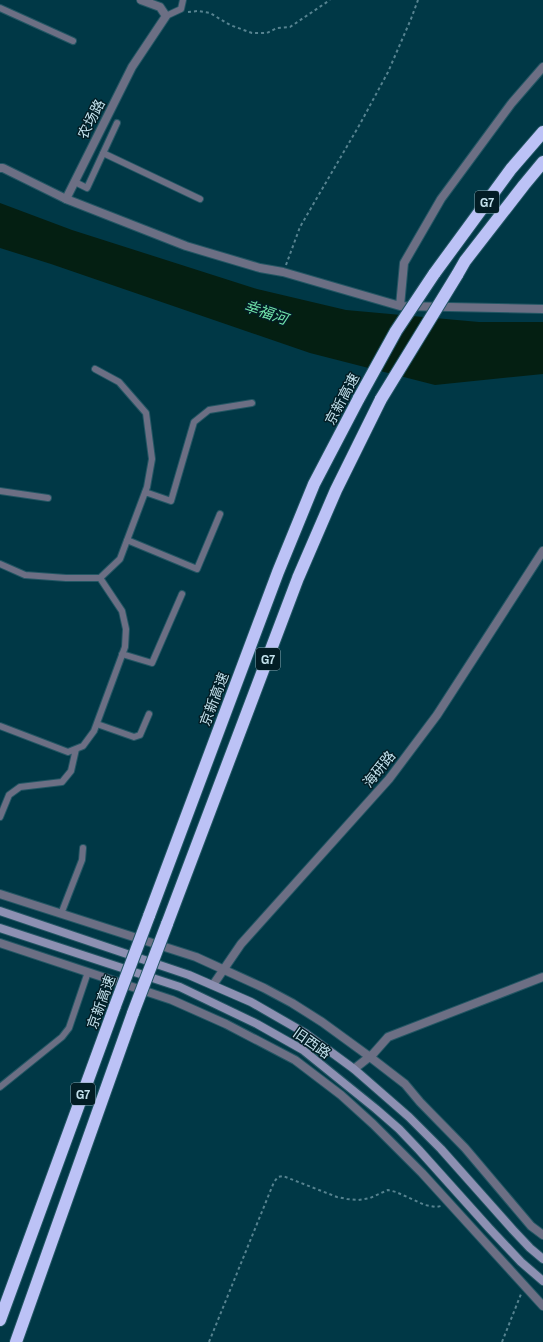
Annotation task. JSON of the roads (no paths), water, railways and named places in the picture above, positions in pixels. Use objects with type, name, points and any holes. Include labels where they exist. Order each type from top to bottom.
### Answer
[{"type":"highway","name":"京新高速","points":[[0,1320],[115,1006],[278,572],[314,484],[396,331],[434,274],[511,169],[543,132]]},
{"type":"highway","name":"G7","points":[[16,1342],[133,1013],[298,578],[336,490],[382,399],[457,275],[475,249],[543,162]]},
{"type":"main road","name":"旧西路","points":[[0,911],[189,975],[251,1002],[306,1033],[354,1069],[410,1117],[441,1149],[530,1248],[543,1259]]},
{"type":"main road","name":"旧西路","points":[[0,928],[180,987],[257,1024],[303,1050],[376,1109],[398,1129],[521,1262],[543,1281]]},
{"type":"street","points":[[141,0],[160,7],[166,16]]},
{"type":"street","name":"农场路","points":[[66,199],[132,67],[166,16]]},
{"type":"street","points":[[400,306],[404,264],[441,198],[512,104],[543,67]]},
{"type":"street","points":[[0,168],[4,168],[66,199],[186,246],[260,268],[283,272],[400,306],[543,309]]},
{"type":"street","name":"海研路","points":[[213,985],[241,944],[389,779],[437,715],[543,551]]},
{"type":"street","points":[[0,894],[196,957],[264,988],[292,1003],[322,1022],[405,1084],[420,1102],[465,1148],[531,1226],[543,1234]]},
{"type":"street","points":[[0,943],[172,1000],[198,1011],[295,1060],[341,1095],[373,1124],[422,1173],[543,1306]]},
{"type":"street","points":[[354,1069],[370,1057],[388,1037],[543,977]]},
{"type":"lane","points":[[166,16],[181,9],[183,0]]},
{"type":"lane","points":[[0,8],[73,41]]},
{"type":"lane","points":[[75,182],[87,188],[117,123]]},
{"type":"lane","points":[[103,153],[200,199]]},
{"type":"lane","points":[[0,564],[26,575],[66,578],[100,578],[120,559],[145,492],[152,459],[146,413],[119,382],[95,369]]},
{"type":"lane","points":[[145,492],[171,501],[194,422],[209,410],[252,403]]},
{"type":"lane","points":[[0,491],[48,498]]},
{"type":"lane","points":[[127,540],[197,569],[220,514]]},
{"type":"lane","points":[[0,726],[68,752],[83,746],[94,730],[125,647],[126,629],[122,611],[100,578]]},
{"type":"lane","points":[[122,654],[152,663],[182,594]]},
{"type":"lane","points":[[97,724],[134,737],[140,735],[149,714]]},
{"type":"lane","points":[[0,817],[9,795],[20,787],[62,782],[71,771],[76,749]]},
{"type":"lane","points":[[62,914],[82,860],[83,848]]},
{"type":"lane","points":[[0,1087],[62,1037],[69,1028],[88,972]]},
{"type":"water","name":"幸福河","points":[[0,203],[72,230],[257,289],[346,310],[479,322],[543,322],[543,374],[435,385],[310,353],[51,264],[0,248]]}]
